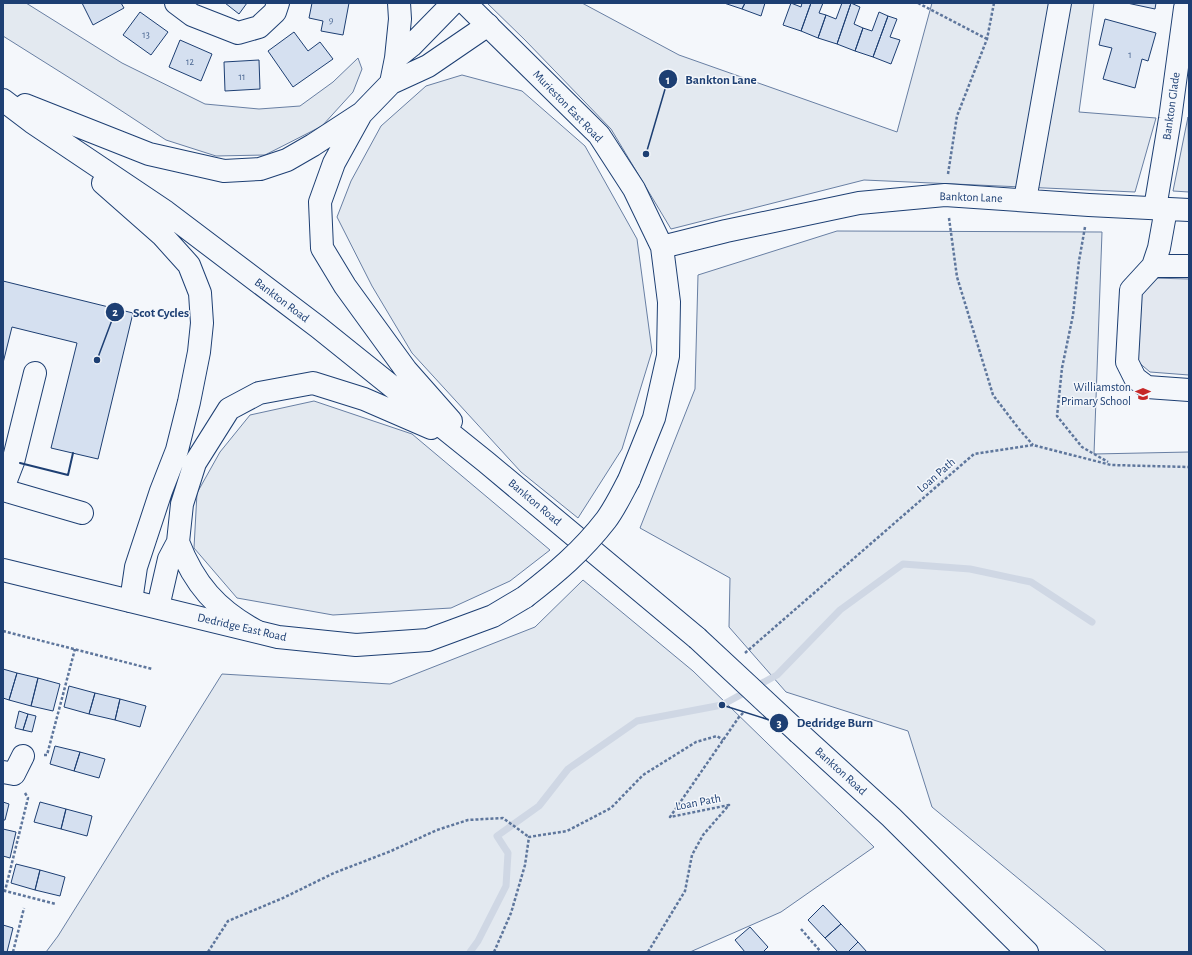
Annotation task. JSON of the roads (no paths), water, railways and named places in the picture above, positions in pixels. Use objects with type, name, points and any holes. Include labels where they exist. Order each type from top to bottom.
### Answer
[{"type":"main road","points":[[176,3],[192,15],[238,33],[259,27],[275,12],[278,3]]},
{"type":"main road","points":[[391,83],[396,58],[400,19],[399,3]]},
{"type":"main road","points":[[396,58],[411,46],[453,3]]},
{"type":"main road","name":"Murieston East Road","points":[[465,3],[599,135],[634,189],[662,247],[669,302],[668,356],[654,418],[629,480]]},
{"type":"main road","points":[[1025,200],[1060,3]]},
{"type":"main road","name":"Bankton Glade","points":[[1152,266],[1159,248],[1161,208],[1170,119],[1185,8],[1187,3]]},
{"type":"main road","points":[[3,98],[148,154],[224,172],[260,169],[287,160],[362,113],[391,83],[428,66],[488,25]]},
{"type":"main road","name":"Bankton Road","points":[[3,98],[32,122],[166,212],[318,327],[486,462],[697,638],[891,816],[1027,952]]},
{"type":"main road","points":[[362,113],[334,163],[320,202],[322,248],[345,286],[406,370],[486,462]]},
{"type":"main road","points":[[32,122],[162,235],[189,265],[200,293],[202,330],[189,402],[177,450],[161,491],[136,567],[131,601]]},
{"type":"main road","name":"Bankton Lane","points":[[662,247],[726,231],[859,203],[945,195],[1189,210]]},
{"type":"main road","points":[[1189,266],[1152,266],[1131,290],[1127,362],[1135,378],[1147,388],[1189,390]]},
{"type":"main road","points":[[35,373],[13,462],[3,489],[82,513]]},
{"type":"main road","points":[[158,607],[169,559],[178,542],[182,504],[195,463],[229,409],[259,393],[313,383],[364,399],[457,440]]},
{"type":"main road","name":"Dedridge East Road","points":[[3,570],[278,637],[356,645],[428,640],[494,616],[525,597],[558,572],[581,549],[606,519],[629,480]]},
{"type":"main road","points":[[178,542],[184,558],[204,590],[226,612],[256,631]]},
{"type":"waterway","points":[[470,952],[478,941],[506,886],[508,853],[497,836],[539,806],[568,769],[637,721],[722,705],[777,675],[840,610],[903,564],[970,569],[1031,582],[1092,622]]},
{"type":"place","name":"Bankton Lane","points":[[646,154]]},
{"type":"place","name":"Scot Cycles","points":[[97,360]]},
{"type":"place","name":"Williamston Primary School","points":[[1143,394]]},
{"type":"place","name":"Dedridge Burn","points":[[722,705]]}]
